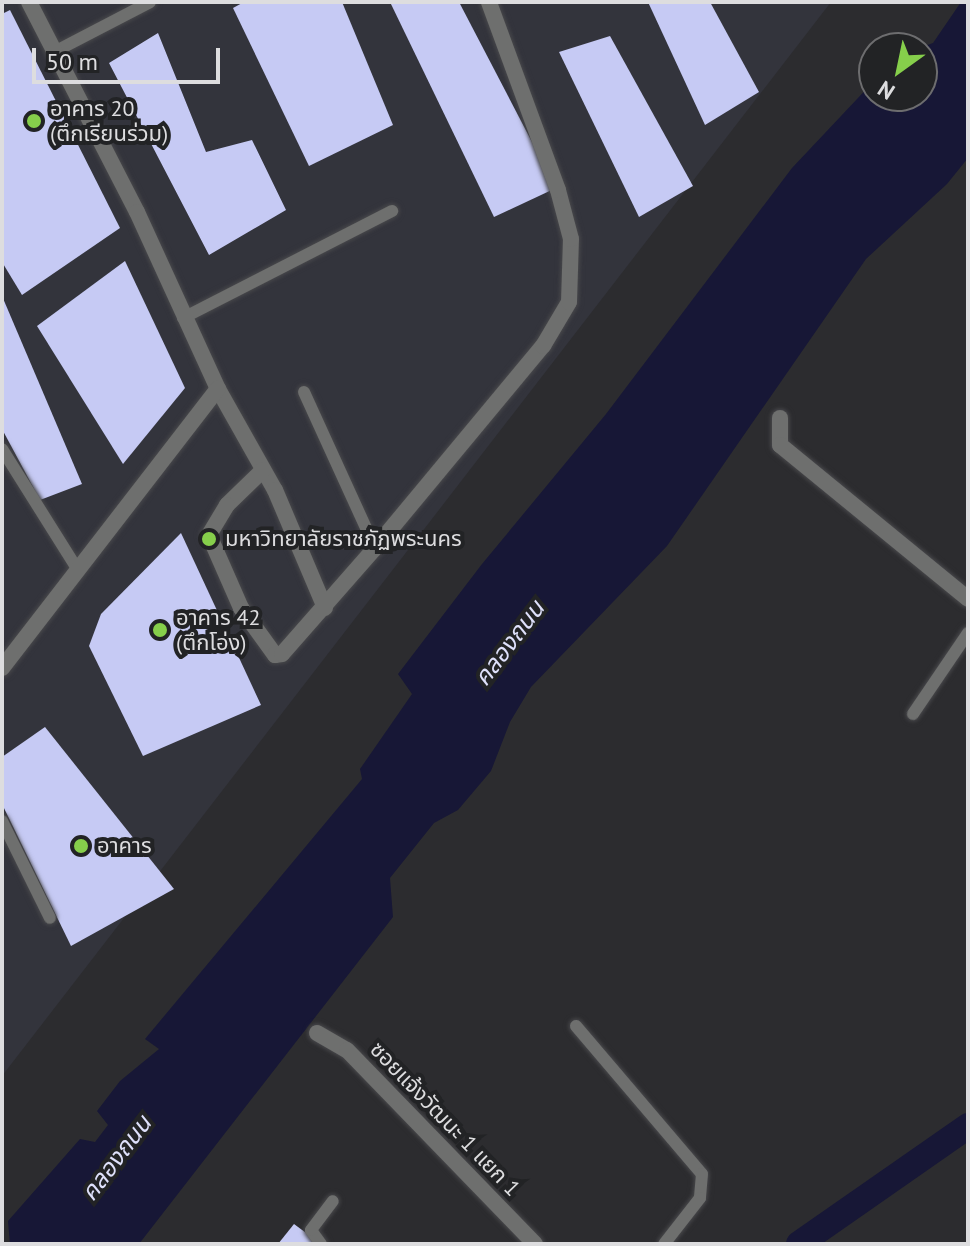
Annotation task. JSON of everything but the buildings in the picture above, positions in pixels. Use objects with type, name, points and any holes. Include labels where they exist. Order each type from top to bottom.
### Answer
[{"type":"street","points":[[29,2],[56,51],[218,389],[263,470],[325,608]]},
{"type":"street","points":[[263,470],[227,505],[209,535],[241,608],[275,655],[282,654],[325,608],[375,548],[543,346],[569,302],[571,239],[558,190],[489,2]]},
{"type":"street","points":[[2,668],[218,389]]},
{"type":"street","points":[[780,418],[780,445],[968,599]]},
{"type":"street","name":"ซอยแจ้งวัฒนะ 1 แยก 1","points":[[317,1033],[347,1050],[535,1244]]},
{"type":"lane","points":[[56,51],[150,2]]},
{"type":"lane","points":[[183,318],[392,211]]},
{"type":"lane","points":[[304,392],[375,548]]},
{"type":"lane","points":[[2,449],[78,570]]},
{"type":"lane","points":[[913,714],[968,633]]},
{"type":"lane","points":[[2,821],[50,918]]},
{"type":"lane","points":[[576,1026],[702,1174],[700,1198],[664,1244]]},
{"type":"lane","points":[[321,1244],[311,1230],[333,1201]]},
{"type":"shaded area","name":"มหาวิทยาลัยราชภัฏพระนคร","points":[[2,2],[831,2],[2,1076]]},
{"type":"water","name":"คลองถนน","points":[[961,2],[968,2],[968,158],[947,184],[866,259],[667,546],[531,687],[510,722],[491,771],[458,810],[434,823],[390,878],[393,917],[139,1244],[10,1244],[8,1221],[80,1139],[95,1142],[108,1125],[97,1111],[120,1081],[159,1049],[145,1039],[362,779],[360,769],[412,694],[398,674],[482,564],[606,414],[792,168],[858,98],[858,112],[938,112],[938,36]]},
{"type":"waterway","points":[[799,1244],[968,1126]]},
{"type":"place","name":"อาคาร 20 (ตึกเรียนร่วม)","points":[[34,121]]},
{"type":"place","name":"มหาวิทยาลัยราชภัฏพระนคร","points":[[209,539]]},
{"type":"place","name":"อาคาร 42 (ตึกโอ่ง)","points":[[160,630]]},
{"type":"place","name":"อาคาร","points":[[81,846]]}]
